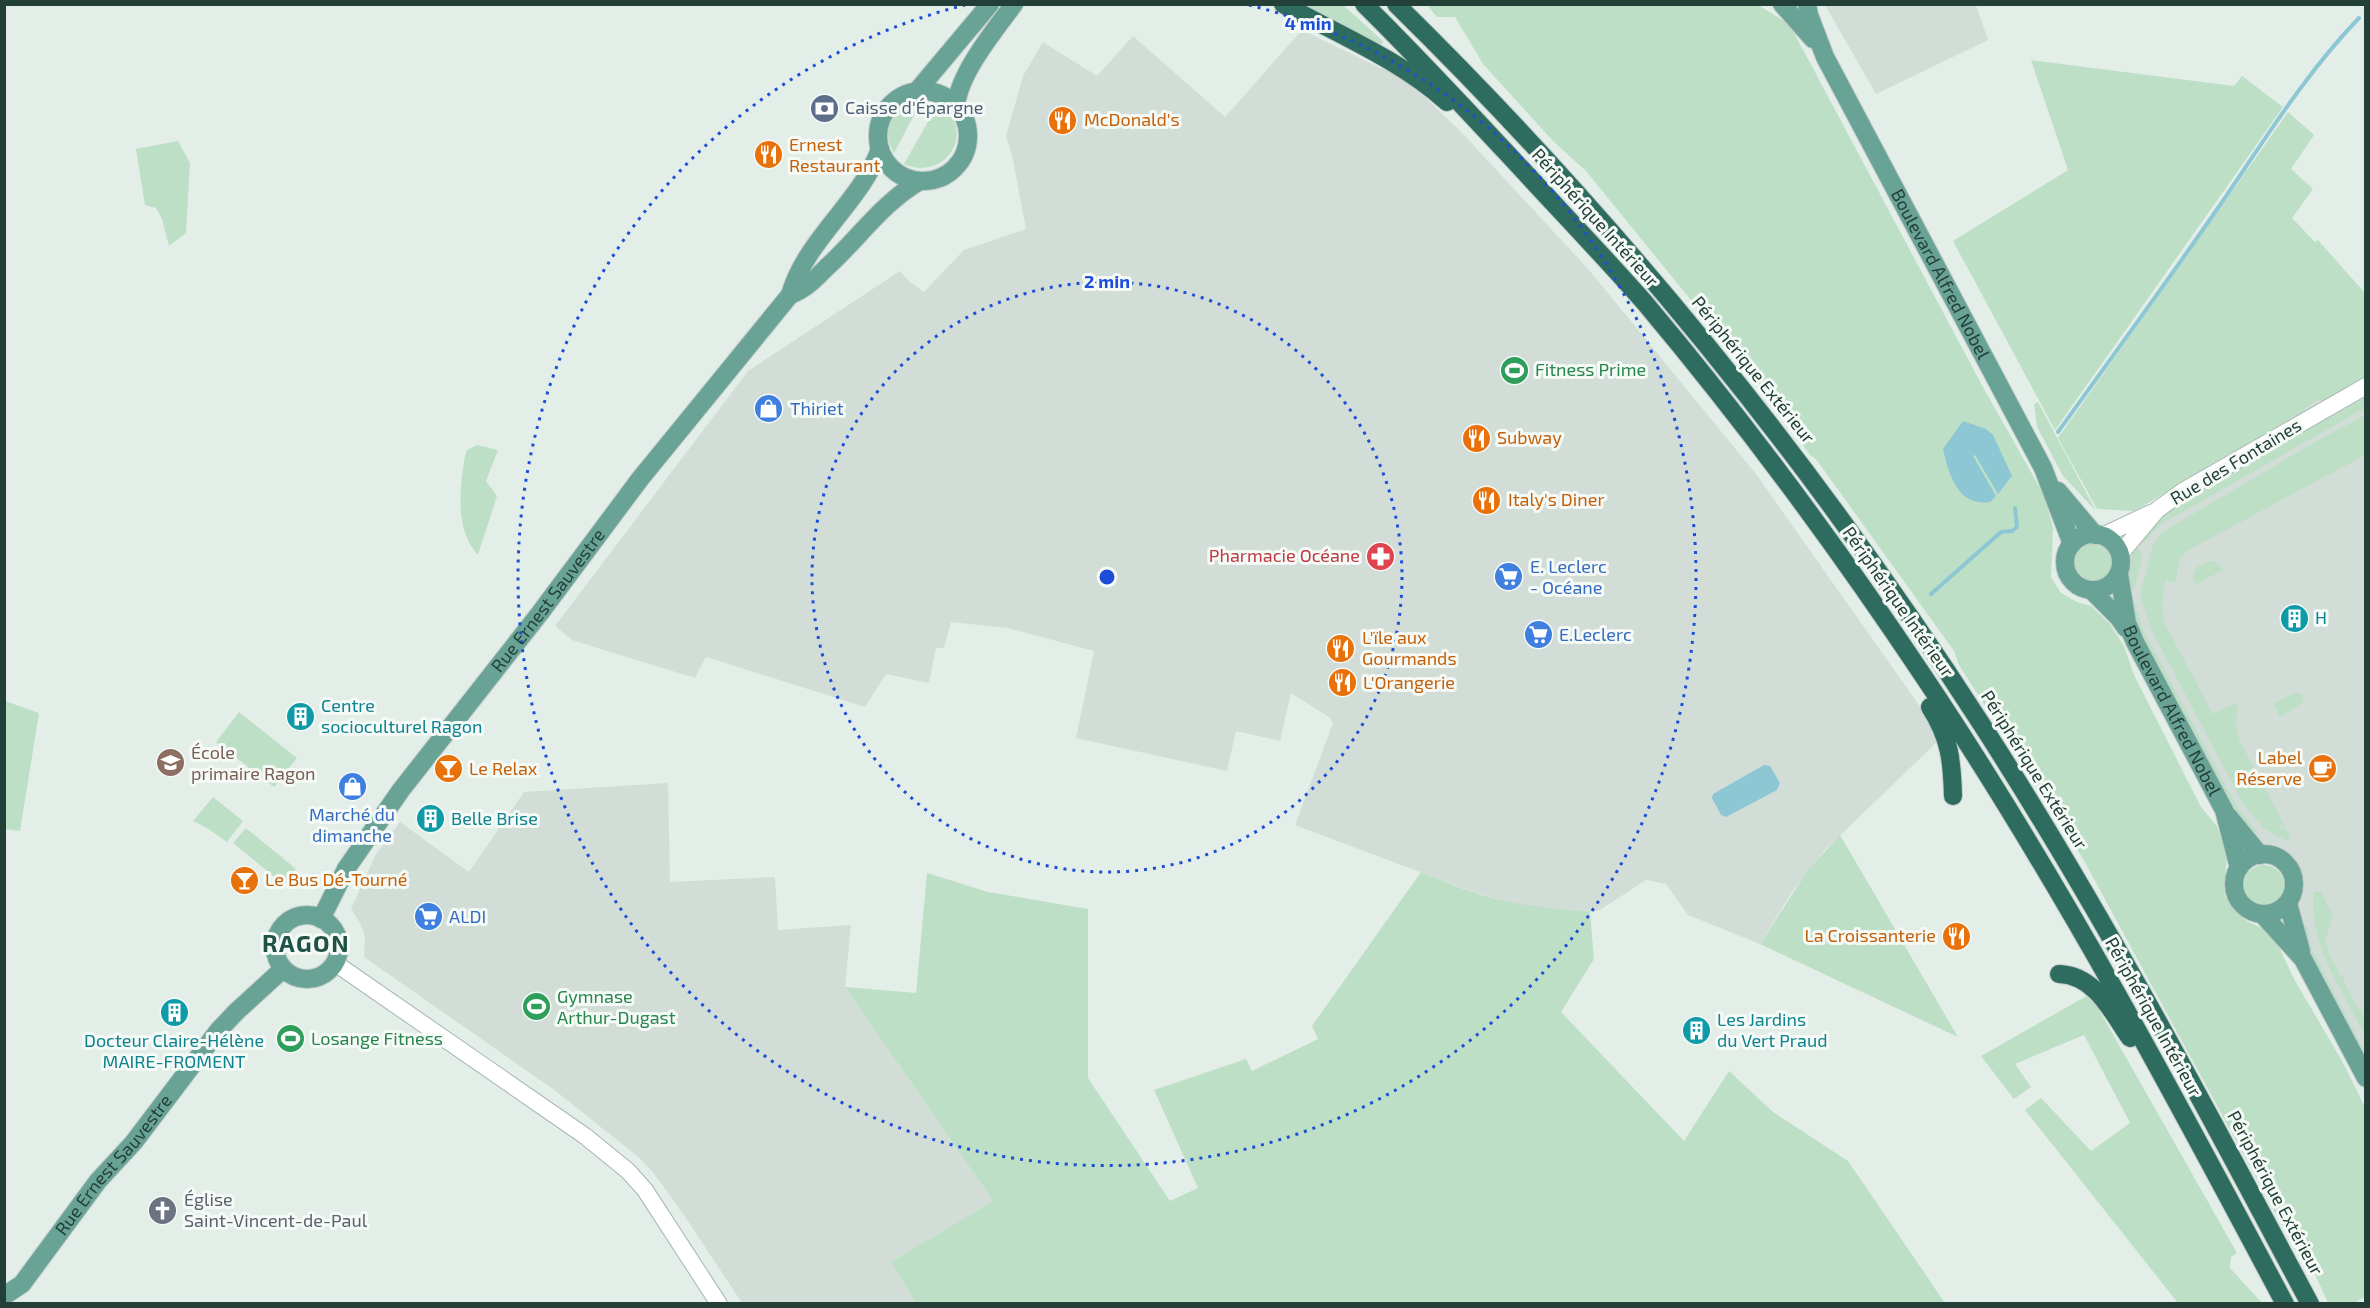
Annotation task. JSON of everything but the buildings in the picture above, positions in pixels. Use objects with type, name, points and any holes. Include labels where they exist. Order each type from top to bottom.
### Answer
[{"type":"highway","points":[[1283,4],[1416,77],[1449,105],[1486,142],[1507,153]]},
{"type":"highway","name":"Périphérique Intérieur","points":[[1364,4],[1430,70],[1643,301],[1794,492],[1894,632],[2012,813],[2091,948],[2285,1304]]},
{"type":"highway","name":"Périphérique Extérieur","points":[[1396,4],[1550,162],[1683,315],[1808,473],[1905,608],[1983,725],[2075,876],[2186,1072],[2310,1304]]},
{"type":"highway","points":[[1411,4],[1419,27]]},
{"type":"highway","points":[[1894,632],[1895,652],[1941,724],[1952,759],[1953,796]]},
{"type":"highway","points":[[2059,974],[2070,974],[2091,985],[2131,1039],[2158,1068]]},
{"type":"main road","points":[[917,91],[937,93],[956,105],[964,117],[968,131],[967,146],[956,167],[945,176],[928,181],[908,178],[893,169],[885,160],[880,149],[879,129],[886,111],[898,99],[917,91],[990,4]]},
{"type":"main road","points":[[956,105],[957,93],[971,66],[1014,4]]},
{"type":"main road","points":[[1782,4],[1805,28],[1826,57]]},
{"type":"main road","name":"Boulevard Alfred Nobel","points":[[1807,4],[1809,15],[1826,57],[2043,468],[2072,544]]},
{"type":"main road","name":"Rue Ernest Sauvestre","points":[[321,919],[346,869],[401,790],[540,613],[640,479],[790,295],[793,283],[823,234],[874,167],[880,149]]},
{"type":"main road","name":"Rue Ernest Sauvestre","points":[[790,295],[803,290],[853,243],[891,200],[920,181]]},
{"type":"main road","points":[[2043,468],[2066,501],[2099,535],[2111,541],[2120,554],[2119,574],[2105,588],[2091,590],[2077,585],[2069,576],[2066,557],[2072,544],[2084,536],[2099,535]]},
{"type":"main road","name":"Boulevard Alfred Nobel","points":[[2119,574],[2127,622],[2135,642],[2223,810],[2260,855]]},
{"type":"main road","name":"Boulevard Alfred Nobel","points":[[2091,590],[2119,618],[2135,642]]},
{"type":"main road","name":"Boulevard Alfred Nobel","points":[[2223,810],[2239,868]]},
{"type":"main road","points":[[2260,855],[2280,858],[2291,871],[2295,887],[2288,903],[2277,912],[2264,915],[2249,911],[2239,900],[2234,882],[2239,868],[2248,859],[2260,855]]},
{"type":"main road","points":[[2288,903],[2303,959],[2366,1078]]},
{"type":"main road","points":[[2264,915],[2303,959]]},
{"type":"main road","points":[[312,916],[328,923],[338,938],[338,955],[335,963],[330,970],[315,979],[298,978],[283,969],[278,962],[275,945],[280,929],[294,918],[312,916]]},
{"type":"main road","name":"Rue Ernest Sauvestre","points":[[4,1296],[22,1284],[98,1181],[134,1142],[236,1012],[283,969]]},
{"type":"main road","name":"Rue Ernest Sauvestre","points":[[17,1304],[22,1284]]},
{"type":"street","name":"Rue des Fontaines","points":[[2120,554],[2157,510],[2183,491],[2366,386]]},
{"type":"street","points":[[2099,535],[2157,510]]},
{"type":"street","points":[[335,963],[585,1136],[614,1159],[645,1190],[719,1304]]},
{"type":"shaded area","points":[[1825,5],[1976,5],[1988,40],[1876,94]]},
{"type":"shaded area","points":[[1302,30],[1399,77],[1427,99],[1465,136],[1589,270],[1756,474],[1926,715],[1937,742],[1824,851],[1791,893],[1760,944],[1688,915],[1666,884],[1646,880],[1600,910],[1590,912],[1538,907],[1503,901],[1465,889],[1295,825],[1333,723],[1329,717],[1291,693],[1280,741],[1236,731],[1227,771],[1076,738],[1094,651],[1008,628],[951,622],[944,648],[936,648],[929,683],[886,674],[865,707],[706,657],[695,678],[572,640],[555,626],[748,371],[900,271],[924,292],[964,250],[1026,229],[1012,155],[1006,136],[1023,76],[1043,42],[1097,76],[1133,36],[1225,117]]},
{"type":"shaded area","points":[[2365,317],[2365,1078],[2288,903],[2295,883],[2289,867],[2270,855],[2260,855],[2224,810],[2119,574],[2120,554]]},
{"type":"shaded area","points":[[668,783],[670,882],[775,877],[778,930],[851,925],[845,987],[993,1201],[891,1262],[916,1303],[742,1303],[684,1215],[652,1171],[637,1156],[557,1092],[364,957],[365,936],[351,909],[376,854],[400,822],[469,872],[524,792]]},
{"type":"green space","points":[[1295,5],[1343,5],[1384,42],[1376,48]]},
{"type":"green space","points":[[1427,5],[1758,5],[1786,22],[1792,29],[1984,389],[2045,497],[2053,528],[2051,577],[2061,593],[2077,602],[2091,606],[2110,624],[2124,646],[2134,675],[2201,807],[2217,826],[2227,856],[2224,889],[2226,898],[2234,910],[2248,922],[2265,929],[2277,943],[2294,979],[2342,1061],[2365,1107],[2365,1297],[2354,1303],[2328,1303],[2309,1261],[2302,1262],[2082,857],[1959,665],[1954,651],[1816,459],[1811,456],[1738,358],[1586,171],[1553,141],[1483,64],[1455,17],[1437,17]]},
{"type":"green space","points":[[2031,60],[2234,86],[2242,76],[2283,107],[2055,430],[1953,241],[2068,170]]},
{"type":"green space","points":[[922,100],[894,153],[888,135],[892,119],[904,106]]},
{"type":"green space","points":[[938,104],[950,114],[956,126],[953,150],[945,159],[933,166],[920,168],[904,164]]},
{"type":"green space","points":[[2288,112],[2314,135],[2291,169],[2313,189],[2292,218],[2315,242],[2318,240],[2365,293],[2365,379],[2324,403],[2320,399],[2263,437],[2134,511],[2097,509],[2058,438]]},
{"type":"green space","points":[[178,141],[190,163],[186,233],[169,246],[162,219],[156,208],[145,205],[136,149]]},
{"type":"green space","points":[[2365,394],[2365,408],[2160,525],[2144,543],[2139,539],[2187,497]]},
{"type":"green space","points":[[2038,402],[2096,511],[2063,476],[2037,427],[2034,404]]},
{"type":"green space","points":[[2365,415],[2365,455],[2187,551],[2180,559],[2175,583],[2166,580],[2163,607],[2165,624],[2213,714],[2238,702],[2236,722],[2239,739],[2286,828],[2269,818],[2291,834],[2287,841],[2265,829],[2243,804],[2151,629],[2140,595],[2153,544],[2164,531]]},
{"type":"green space","points":[[477,445],[498,450],[486,481],[497,496],[478,555],[470,545],[465,533],[461,508],[465,456],[467,450]]},
{"type":"green space","points":[[2093,541],[2107,547],[2113,561],[2107,575],[2093,581],[2079,575],[2073,561],[2079,547]]},
{"type":"green space","points":[[2135,543],[2143,555],[2134,589],[2129,592],[2126,581]]},
{"type":"green space","points":[[2213,561],[2223,570],[2195,585],[2193,575],[2196,568],[2203,563]]},
{"type":"green space","points":[[2132,596],[2144,631],[2237,807],[2257,831],[2250,834],[2227,802],[2142,639],[2127,598]]},
{"type":"green space","points":[[2296,692],[2303,695],[2302,703],[2280,717],[2273,704]]},
{"type":"green space","points":[[5,701],[39,713],[20,831],[5,829]]},
{"type":"green space","points":[[239,712],[297,758],[274,787],[216,742]]},
{"type":"green space","points":[[213,797],[243,821],[227,842],[193,821]]},
{"type":"green space","points":[[246,828],[296,869],[283,884],[233,843]]},
{"type":"green space","points":[[1840,835],[1958,1037],[1760,944],[1808,870]]},
{"type":"green space","points":[[2264,865],[2278,871],[2284,885],[2278,899],[2264,905],[2250,899],[2244,885],[2250,871]]},
{"type":"green space","points":[[1421,872],[1494,898],[1526,905],[1590,912],[1594,959],[1561,1012],[1684,1141],[1729,1071],[1773,1112],[1848,1161],[1945,1303],[916,1303],[891,1262],[993,1201],[845,987],[916,993],[927,873],[988,892],[1088,909],[1088,1078],[1170,1201],[1198,1188],[1154,1090],[1246,1059],[1252,1071],[1318,1039],[1312,1026]]},
{"type":"green space","points":[[2314,892],[2321,892],[2333,916],[2324,944],[2329,947],[2328,952],[2340,975],[2345,976],[2343,981],[2359,1009],[2363,1011],[2365,1035],[2337,984],[2321,948],[2316,930]]},
{"type":"green space","points":[[2307,926],[2312,949],[2364,1051],[2360,1050],[2311,962],[2298,928]]},
{"type":"green space","points":[[2090,994],[2237,1253],[2231,1257],[2230,1268],[2262,1303],[2178,1303],[2025,1110],[2041,1098],[2091,1151],[2130,1123],[2084,1035],[2015,1064],[2031,1087],[2014,1099],[1981,1056]]},
{"type":"water","points":[[1963,421],[1986,429],[1993,435],[2012,476],[1998,494],[1975,455],[1973,456],[1996,496],[1990,502],[1979,502],[1963,494],[1948,469],[1943,449]]},
{"type":"water","points":[[1764,765],[1770,766],[1780,783],[1777,790],[1726,817],[1721,815],[1712,798],[1713,794]]},
{"type":"waterway","points":[[2058,432],[2303,85],[2339,39],[2359,18]]},
{"type":"waterway","points":[[1931,594],[2001,532],[2012,531],[2017,527],[2015,508]]},
{"type":"place","name":"Caisse d'Épargne","points":[[824,108]]},
{"type":"place","name":"McDonald's","points":[[1063,120]]},
{"type":"place","name":"Ernest Restaurant","points":[[768,155]]},
{"type":"place","name":"Fitness Prime","points":[[1514,370]]},
{"type":"place","name":"Thiriet","points":[[769,409]]},
{"type":"place","name":"Subway","points":[[1476,438]]},
{"type":"place","name":"Italy's Diner","points":[[1487,500]]},
{"type":"place","name":"Pharmacie Océane","points":[[1381,556]]},
{"type":"place","name":"E. Leclerc - Océane","points":[[1509,577]]},
{"type":"place","name":"H","points":[[2294,618]]},
{"type":"place","name":"E.Leclerc","points":[[1538,635]]},
{"type":"place","name":"L'ïle aux Gourmands","points":[[1341,648]]},
{"type":"place","name":"L'Orangerie","points":[[1342,683]]},
{"type":"place","name":"Centre socioculturel Ragon","points":[[300,716]]},
{"type":"place","name":"École primaire Ragon","points":[[170,763]]},
{"type":"place","name":"Label Réserve","points":[[2323,768]]},
{"type":"place","name":"Le Relax","points":[[448,769]]},
{"type":"place","name":"Marché du dimanche","points":[[352,786]]},
{"type":"place","name":"Belle Brise","points":[[430,819]]},
{"type":"place","name":"Le Bus Dé-Tourné","points":[[244,880]]},
{"type":"place","name":"ALDI","points":[[428,917]]},
{"type":"place","name":"La Croissanterie","points":[[1957,936]]},
{"type":"place","name":"Gymnase Arthur-Dugast","points":[[536,1007]]},
{"type":"place","name":"Docteur Claire-Hélène MAIRE-FROMENT","points":[[174,1012]]},
{"type":"place","name":"Les Jardins du Vert Praud","points":[[1696,1030]]},
{"type":"place","name":"Losange Fitness","points":[[290,1039]]},
{"type":"place","name":"Église Saint-Vincent-de-Paul","points":[[163,1210]]},
{"type":"district","name":"RAGON","points":[[306,944]]}]
